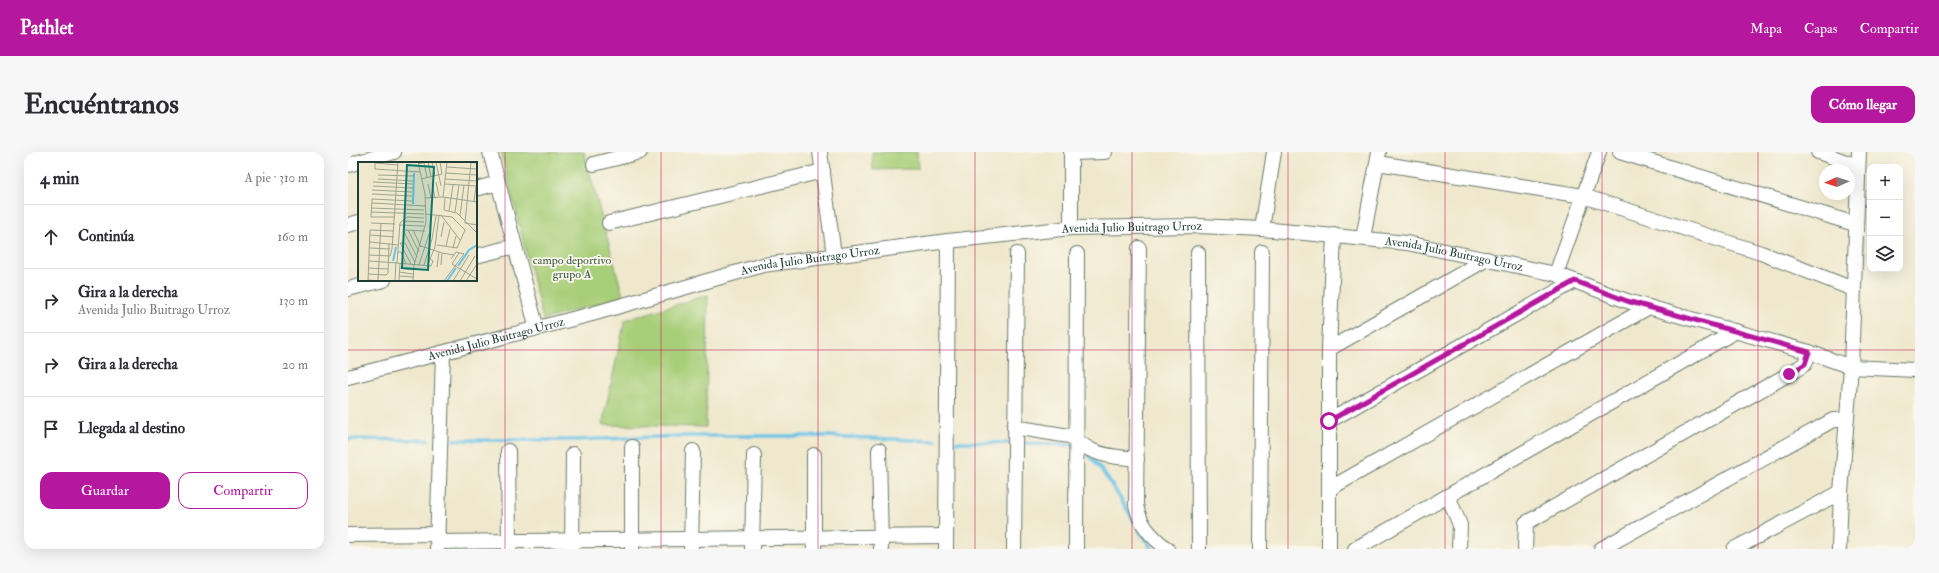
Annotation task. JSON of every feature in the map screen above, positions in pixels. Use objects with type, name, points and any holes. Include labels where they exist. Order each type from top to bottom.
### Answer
[{"type":"street","points":[[359,162],[394,152]]},
{"type":"street","points":[[490,152],[538,329]]},
{"type":"street","points":[[594,164],[640,152]]},
{"type":"street","points":[[820,152],[834,255]]},
{"type":"street","points":[[1071,228],[1070,153],[1105,152]]},
{"type":"street","points":[[1262,229],[1274,152]]},
{"type":"street","points":[[1556,274],[1599,152]]},
{"type":"street","points":[[1620,152],[1855,224]]},
{"type":"street","points":[[1818,152],[1858,166]]},
{"type":"street","points":[[1839,549],[1841,492],[1851,367],[1855,224],[1859,152]]},
{"type":"street","points":[[1363,238],[1378,157],[1583,196],[1761,253],[1853,289]]},
{"type":"street","points":[[348,165],[358,162]]},
{"type":"street","points":[[609,223],[823,171]]},
{"type":"street","points":[[477,190],[498,183]]},
{"type":"street","points":[[348,225],[358,222]]},
{"type":"street","name":"Avenida Julio Buitrago Urroz","points":[[348,377],[538,329],[763,265],[834,255],[947,251],[1071,228],[1199,226],[1262,229],[1407,243],[1487,259],[1556,274],[1627,301],[1809,352],[1851,367],[1915,370]]},
{"type":"street","points":[[1329,549],[1329,349],[1334,235]]},
{"type":"street","points":[[477,256],[515,246]]},
{"type":"street","points":[[1139,248],[1136,505],[1142,524],[1151,536],[1167,549]]},
{"type":"street","points":[[348,535],[438,542],[508,545],[946,542],[947,251]]},
{"type":"street","points":[[1260,549],[1262,252]]},
{"type":"street","points":[[1198,253],[1199,549]]},
{"type":"street","points":[[1014,549],[1017,254]]},
{"type":"street","points":[[1076,549],[1077,254]]},
{"type":"street","points":[[1329,349],[1487,259]]},
{"type":"street","points":[[348,290],[380,281]]},
{"type":"street","points":[[1329,421],[1575,281]]},
{"type":"street","points":[[1329,489],[1649,307]]},
{"type":"street","points":[[1355,549],[1736,332]]},
{"type":"street","points":[[1525,549],[1526,523],[1789,374],[1805,364],[1809,352]]},
{"type":"street","points":[[438,542],[443,354]]},
{"type":"street","points":[[1601,549],[1833,420],[1846,420]]},
{"type":"street","points":[[1015,433],[1077,441],[1089,449],[1108,457],[1137,459]]},
{"type":"street","points":[[632,447],[632,544]]},
{"type":"street","points":[[508,450],[508,545]]},
{"type":"street","points":[[879,450],[880,543]]},
{"type":"street","points":[[691,544],[693,451]]},
{"type":"street","points":[[572,545],[573,454]]},
{"type":"street","points":[[751,544],[754,455]]},
{"type":"street","points":[[814,455],[814,543]]},
{"type":"street","points":[[1734,549],[1841,492]]},
{"type":"street","points":[[1448,496],[1460,525],[1459,549]]},
{"type":"green space","name":"campo deportivo grupo A","points":[[501,152],[584,152],[623,296],[543,320]]},
{"type":"green space","points":[[872,152],[917,152],[918,169],[873,170]]},
{"type":"green space","points":[[708,295],[706,427],[602,425],[625,320]]},
{"type":"waterway","points":[[454,440],[573,440],[686,436],[826,436],[935,441]]},
{"type":"waterway","points":[[348,439],[428,440]]},
{"type":"waterway","points":[[956,442],[1012,443]]},
{"type":"waterway","points":[[1018,443],[1074,445]]},
{"type":"waterway","points":[[1088,454],[1106,476],[1152,549]]},
{"type":"route","points":[[1329,421],[1575,281],[1627,301],[1809,352],[1805,364],[1789,374]]}]
